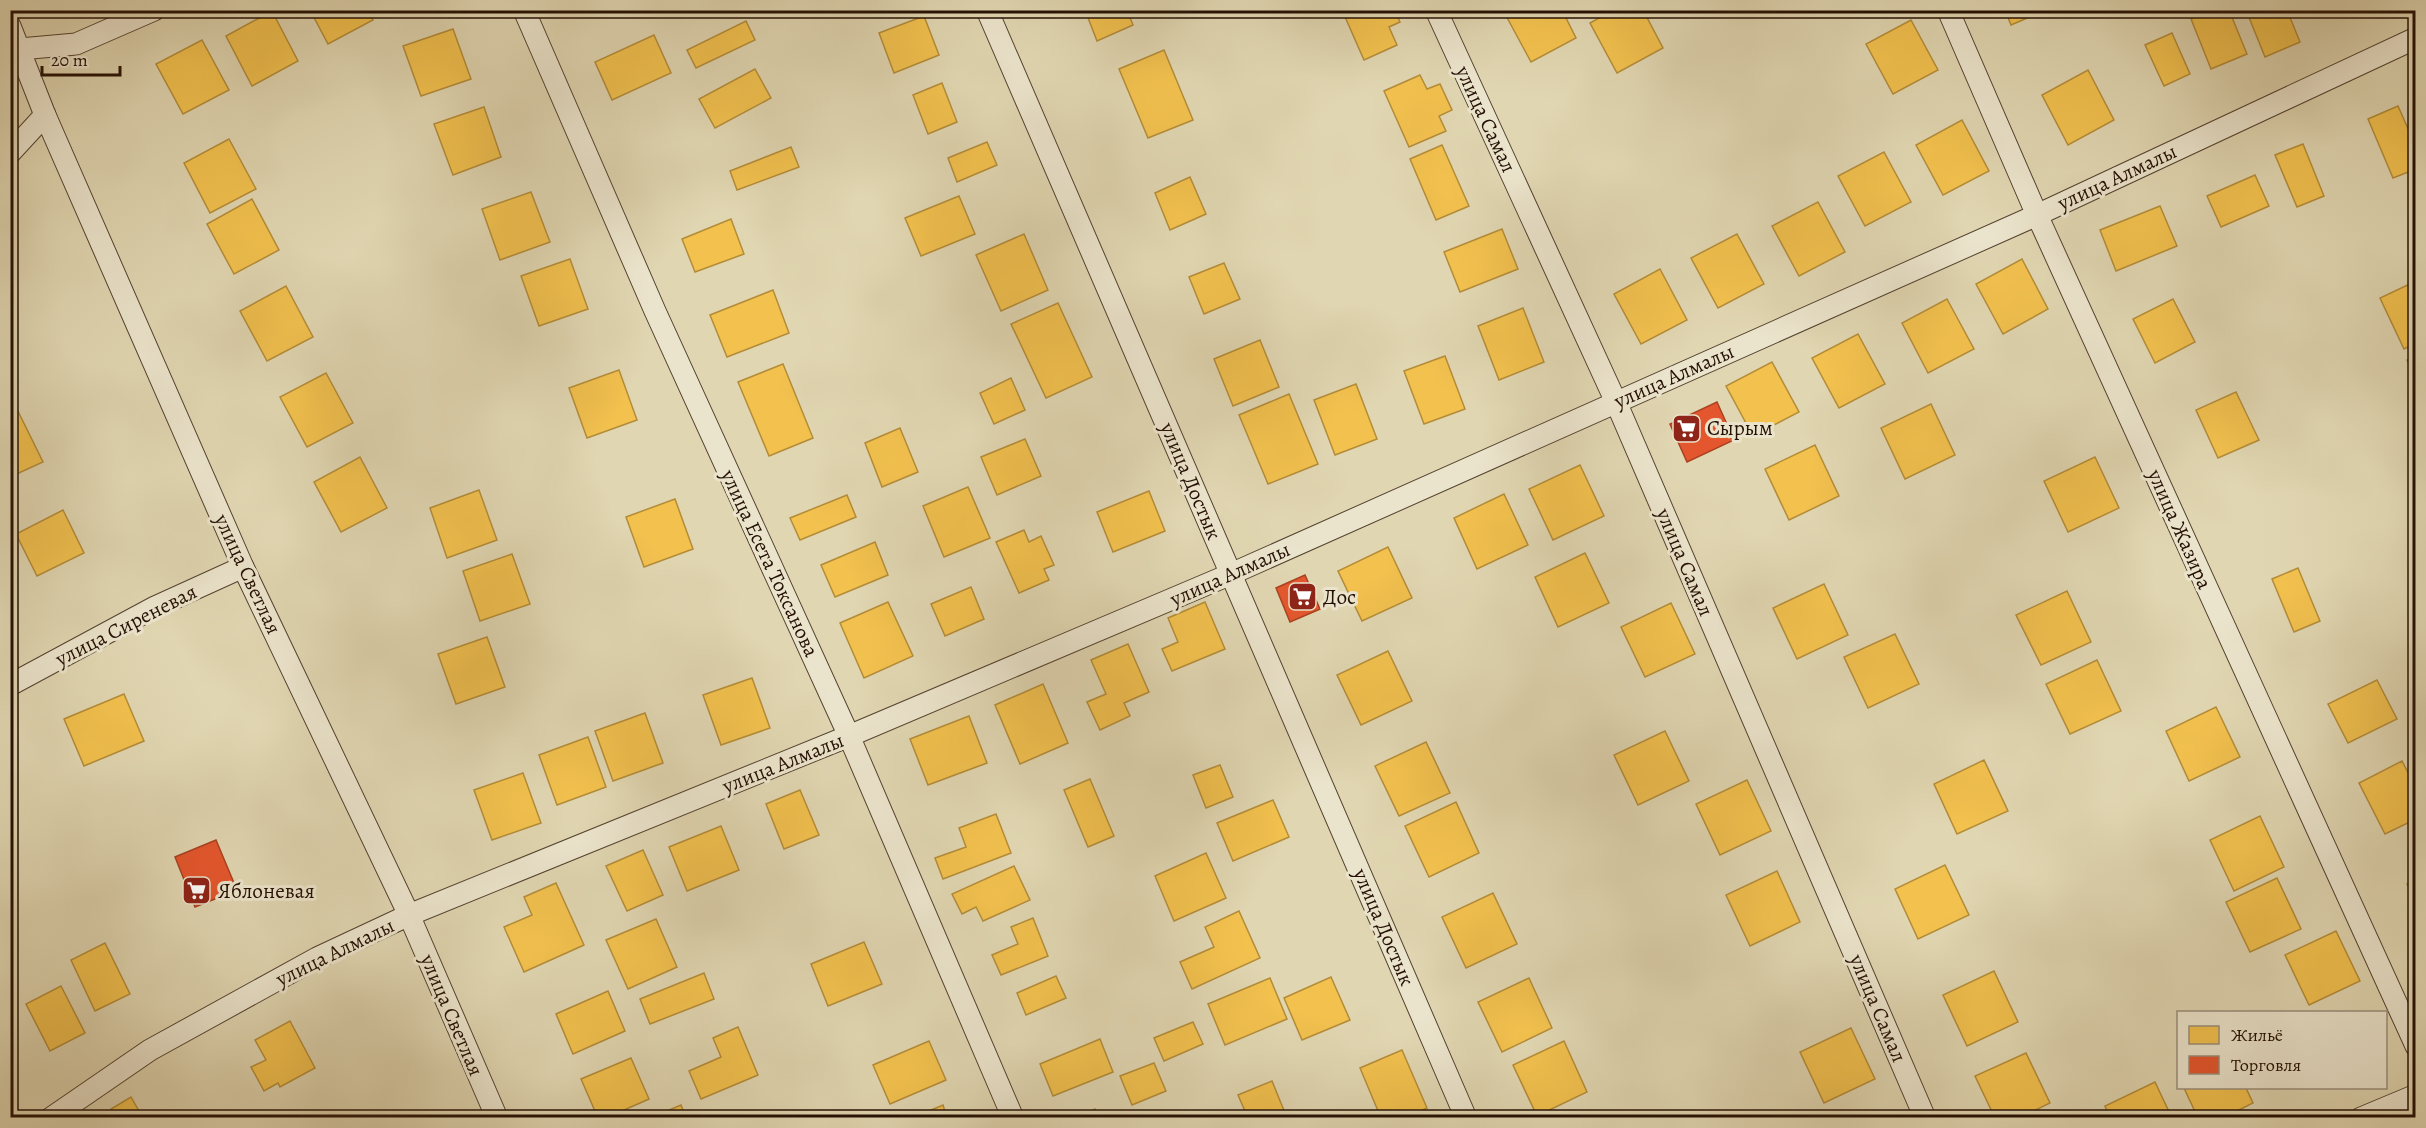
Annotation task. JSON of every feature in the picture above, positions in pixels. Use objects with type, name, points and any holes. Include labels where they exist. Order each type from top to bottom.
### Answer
[{"type":"street","points":[[20,49],[76,44],[154,10]]},
{"type":"street","name":"улица Есета Токсанова","points":[[524,10],[655,311],[849,736],[1013,1118]]},
{"type":"street","name":"улица Достык","points":[[987,10],[1466,1118]]},
{"type":"street","name":"улица Самал","points":[[1436,10],[1616,402],[1925,1118]]},
{"type":"street","name":"улица Жазира","points":[[1948,10],[2037,215],[2415,1046]]},
{"type":"street","name":"улица Светлая","points":[[10,26],[45,115],[243,567],[409,915],[497,1118]]},
{"type":"street","name":"улица Алмалы","points":[[51,1118],[150,1050],[317,958],[409,915],[849,736],[1231,574],[2037,215],[2415,38]]},
{"type":"street","points":[[10,153],[45,115]]},
{"type":"street","name":"улица Сиреневая","points":[[10,686],[155,607],[243,567]]},
{"type":"street","points":[[2361,1118],[2415,1095]]},
{"type":"building: Жильё","points":[[310,10],[368,10],[373,20],[328,44]]},
{"type":"building: Жильё","points":[[1085,10],[1127,10],[1133,25],[1097,41]]},
{"type":"building: Жильё","points":[[1342,10],[1395,10],[1400,22],[1389,27],[1397,45],[1364,60]]},
{"type":"building: Жильё","points":[[1506,10],[1562,10],[1576,38],[1531,62],[1504,12]]},
{"type":"building: Жильё","points":[[1613,10],[1643,10],[1663,48],[1617,73],[1590,23]]},
{"type":"building: Жильё","points":[[2005,10],[2046,10],[2011,25]]},
{"type":"building: Жильё","points":[[2212,10],[2229,10],[2247,54],[2211,69],[2191,19]]},
{"type":"building: Жильё","points":[[2246,10],[2287,10],[2300,42],[2265,57]]},
{"type":"building: Жильё","points":[[272,11],[298,61],[252,86],[226,36]]},
{"type":"building: Жильё","points":[[924,16],[939,55],[894,73],[879,33]]},
{"type":"building: Жильё","points":[[1911,20],[1938,70],[1893,94],[1866,44]]},
{"type":"building: Жильё","points":[[746,21],[755,40],[696,68],[687,50]]},
{"type":"building: Жильё","points":[[453,29],[471,79],[421,96],[403,46]]},
{"type":"building: Жильё","points":[[2172,33],[2190,74],[2164,86],[2145,45]]},
{"type":"building: Жильё","points":[[654,35],[671,73],[612,100],[595,62]]},
{"type":"building: Жильё","points":[[202,40],[229,90],[183,114],[156,64]]},
{"type":"building: Жильё","points":[[1164,50],[1193,120],[1148,138],[1119,69]]},
{"type":"building: Жильё","points":[[755,69],[771,98],[715,128],[699,99]]},
{"type":"building: Жильё","points":[[2088,70],[2114,120],[2068,145],[2042,95]]},
{"type":"building: Жильё","points":[[1420,75],[1427,89],[1440,84],[1452,110],[1439,116],[1446,131],[1409,147],[1384,91]]},
{"type":"building: Жильё","points":[[942,83],[957,122],[928,134],[913,95]]},
{"type":"building: Жильё","points":[[2398,106],[2416,147],[2416,169],[2393,178],[2368,119]]},
{"type":"building: Жильё","points":[[484,107],[501,157],[453,175],[434,124]]},
{"type":"building: Жильё","points":[[1962,120],[1989,171],[1943,195],[1916,145]]},
{"type":"building: Жильё","points":[[229,139],[256,189],[210,213],[184,163]]},
{"type":"building: Жильё","points":[[987,142],[997,165],[957,182],[948,158]]},
{"type":"building: Жильё","points":[[2303,144],[2324,196],[2297,207],[2275,155]]},
{"type":"building: Жильё","points":[[1442,145],[1469,206],[1436,220],[1410,159]]},
{"type":"building: Жильё","points":[[791,147],[799,167],[737,190],[730,171]]},
{"type":"building: Жильё","points":[[1884,152],[1911,202],[1865,226],[1838,176]]},
{"type":"building: Жильё","points":[[2255,175],[2269,206],[2221,227],[2207,196]]},
{"type":"building: Жильё","points":[[1190,177],[1206,214],[1170,230],[1155,193]]},
{"type":"building: Жильё","points":[[531,192],[550,242],[500,260],[482,209]]},
{"type":"building: Жильё","points":[[959,196],[975,234],[921,256],[905,218]]},
{"type":"building: Жильё","points":[[252,199],[279,250],[234,274],[207,224]]},
{"type":"building: Жильё","points":[[1818,202],[1845,252],[1799,276],[1772,226]]},
{"type":"building: Жильё","points":[[2160,206],[2177,246],[2116,271],[2100,230]]},
{"type":"building: Жильё","points":[[731,219],[744,254],[695,272],[682,239]]},
{"type":"building: Жильё","points":[[1502,229],[1518,269],[1460,292],[1444,252]]},
{"type":"building: Жильё","points":[[1024,234],[1048,290],[1001,311],[976,255]]},
{"type":"building: Жильё","points":[[1737,234],[1764,284],[1718,308],[1691,258]]},
{"type":"building: Жильё","points":[[570,259],[588,309],[539,326],[521,276]]},
{"type":"building: Жильё","points":[[2022,259],[2048,309],[2003,334],[1976,284]]},
{"type":"building: Жильё","points":[[1224,263],[1240,299],[1204,314],[1189,277]]},
{"type":"building: Жильё","points":[[1660,269],[1687,320],[1641,344],[1614,294]]},
{"type":"building: Жильё","points":[[2416,281],[2416,343],[2404,349],[2380,298]]},
{"type":"building: Жильё","points":[[286,286],[313,337],[267,361],[240,311]]},
{"type":"building: Жильё","points":[[773,290],[789,333],[727,357],[710,315]]},
{"type":"building: Жильё","points":[[1947,299],[1974,349],[1928,373],[1902,323]]},
{"type":"building: Жильё","points":[[2173,299],[2195,342],[2155,363],[2133,319]]},
{"type":"building: Жильё","points":[[1058,303],[1092,377],[1046,398],[1011,324]]},
{"type":"building: Жильё","points":[[1523,308],[1544,362],[1499,380],[1478,326]]},
{"type":"building: Жильё","points":[[1858,334],[1885,384],[1839,408],[1812,358]]},
{"type":"building: Жильё","points":[[1260,340],[1279,387],[1233,406],[1214,359]]},
{"type":"building: Жильё","points":[[1445,356],[1465,409],[1424,424],[1404,371]]},
{"type":"building: Жильё","points":[[2416,356],[2416,378],[2407,360]]},
{"type":"building: Жильё","points":[[1772,362],[1799,412],[1753,436],[1726,386]]},
{"type":"building: Жильё","points":[[783,364],[813,438],[769,456],[738,382]]},
{"type":"building: Жильё","points":[[619,370],[637,420],[587,438],[569,388]]},
{"type":"building: Жильё","points":[[326,373],[353,423],[307,447],[280,397]]},
{"type":"building: Жильё","points":[[1011,378],[1025,410],[994,424],[980,393]]},
{"type":"building: Жильё","points":[[1356,384],[1377,439],[1335,455],[1314,400]]},
{"type":"building: Жильё","points":[[2236,392],[2259,440],[2218,458],[2196,410]]},
{"type":"building: Жильё","points":[[1289,394],[1318,464],[1268,484],[1239,415]]},
{"type":"building: Жильё","points":[[10,395],[43,462],[10,477]]},
{"type":"building: Жильё","points":[[1931,404],[1955,455],[1905,479],[1881,428]]},
{"type":"building: Жильё","points":[[900,428],[918,472],[882,487],[865,443]]},
{"type":"building: Жильё","points":[[1025,439],[1041,476],[997,495],[981,457]]},
{"type":"building: Жильё","points":[[1815,445],[1839,496],[1789,520],[1765,469]]},
{"type":"building: Жильё","points":[[360,457],[387,508],[341,532],[314,482]]},
{"type":"building: Жильё","points":[[2095,457],[2119,508],[2068,532],[2044,481]]},
{"type":"building: Жильё","points":[[1580,465],[1604,516],[1553,540],[1529,489]]},
{"type":"building: Жильё","points":[[968,487],[990,538],[944,557],[923,506]]},
{"type":"building: Жильё","points":[[479,490],[497,540],[447,558],[430,508]]},
{"type":"building: Жильё","points":[[1149,491],[1165,531],[1113,552],[1097,512]]},
{"type":"building: Жильё","points":[[1504,494],[1528,545],[1477,569],[1454,518]]},
{"type":"building: Жильё","points":[[847,495],[856,517],[800,540],[790,518]]},
{"type":"building: Жильё","points":[[675,499],[693,549],[644,567],[626,517]]},
{"type":"building: Жильё","points":[[63,510],[84,553],[37,576],[16,534]]},
{"type":"building: Жильё","points":[[1024,530],[1029,542],[1041,536],[1054,565],[1044,569],[1049,580],[1019,593],[996,542]]},
{"type":"building: Жильё","points":[[875,542],[888,575],[835,597],[821,565]]},
{"type":"building: Жильё","points":[[1388,547],[1412,598],[1362,621],[1338,571]]},
{"type":"building: Жильё","points":[[1585,553],[1609,603],[1558,627],[1535,577]]},
{"type":"building: Жильё","points":[[512,554],[530,604],[480,621],[463,571]]},
{"type":"building: Жильё","points":[[2298,568],[2320,621],[2294,632],[2272,579]]},
{"type":"building: Жильё","points":[[1824,584],[1848,635],[1797,659],[1773,608]]},
{"type":"building: Жильё","points":[[971,587],[984,619],[945,636],[931,604]]},
{"type":"building: Жильё","points":[[2067,591],[2091,642],[2041,665],[2016,615]]},
{"type":"building: Жильё","points":[[888,602],[913,656],[864,678],[840,623]]},
{"type":"building: Жильё","points":[[1205,602],[1225,649],[1172,671],[1162,649],[1178,642],[1168,618]]},
{"type":"building: Жильё","points":[[1671,603],[1695,654],[1645,677],[1621,627]]},
{"type":"building: Жильё","points":[[1895,634],[1919,684],[1868,708],[1844,657]]},
{"type":"building: Жильё","points":[[487,637],[505,687],[456,704],[438,654]]},
{"type":"building: Жильё","points":[[1128,644],[1149,692],[1124,703],[1130,716],[1100,730],[1087,702],[1106,694],[1091,660]]},
{"type":"building: Жильё","points":[[1388,651],[1412,701],[1361,725],[1337,675]]},
{"type":"building: Жильё","points":[[2097,660],[2121,711],[2070,734],[2046,684]]},
{"type":"building: Жильё","points":[[752,678],[770,728],[721,745],[703,695]]},
{"type":"building: Жильё","points":[[2377,680],[2397,719],[2348,743],[2328,704]]},
{"type":"building: Жильё","points":[[1043,684],[1068,743],[1020,764],[995,705]]},
{"type":"building: Жильё","points":[[124,694],[144,741],[84,766],[64,719]]},
{"type":"building: Жильё","points":[[2216,707],[2240,757],[2189,781],[2166,731]]},
{"type":"building: Жильё","points":[[645,713],[663,763],[613,781],[595,731]]},
{"type":"building: Жильё","points":[[969,716],[987,763],[928,785],[910,739]]},
{"type":"building: Жильё","points":[[1665,731],[1689,781],[1638,805],[1614,755]]},
{"type":"building: Жильё","points":[[588,737],[606,787],[557,805],[539,755]]},
{"type":"building: Жильё","points":[[1426,742],[1450,793],[1399,816],[1375,766]]},
{"type":"building: Жильё","points":[[1984,760],[2008,811],[1957,834],[1934,784]]},
{"type":"building: Жильё","points":[[2402,761],[2416,788],[2416,819],[2385,834],[2359,783]]},
{"type":"building: Жильё","points":[[1220,765],[1233,797],[1206,808],[1193,775]]},
{"type":"building: Жильё","points":[[523,773],[541,823],[492,840],[474,790]]},
{"type":"building: Жильё","points":[[1090,779],[1114,836],[1088,847],[1064,790]]},
{"type":"building: Жильё","points":[[1747,780],[1771,831],[1720,855],[1696,804]]},
{"type":"building: Жильё","points":[[800,790],[819,835],[784,849],[766,804]]},
{"type":"building: Жильё","points":[[1273,800],[1289,837],[1233,861],[1217,823]]},
{"type":"building: Жильё","points":[[1456,802],[1479,853],[1429,877],[1405,826]]},
{"type":"building: Жильё","points":[[996,814],[1011,853],[943,879],[935,858],[966,847],[959,828]]},
{"type":"building: Жильё","points":[[2260,816],[2284,867],[2234,891],[2210,840]]},
{"type":"building: Жильё","points":[[721,826],[739,870],[687,891],[669,847]]},
{"type":"building: Жильё","points":[[643,850],[663,895],[627,911],[606,866]]},
{"type":"building: Жильё","points":[[1206,853],[1226,898],[1174,921],[1155,876]]},
{"type":"building: Жильё","points":[[1945,865],[1969,915],[1918,939],[1895,889]]},
{"type":"building: Жильё","points":[[1014,866],[1030,900],[983,921],[976,907],[962,914],[952,894]]},
{"type":"building: Жильё","points":[[1777,871],[1800,922],[1750,946],[1726,895]]},
{"type":"building: Жильё","points":[[2277,878],[2301,929],[2250,952],[2226,902]]},
{"type":"building: Жильё","points":[[2416,879],[2416,900],[2407,884]]},
{"type":"building: Жильё","points":[[556,883],[584,945],[524,972],[504,927],[532,915],[524,897]]},
{"type":"building: Жильё","points":[[1493,893],[1517,944],[1466,968],[1442,917]]},
{"type":"building: Жильё","points":[[1239,911],[1260,958],[1192,989],[1180,962],[1214,947],[1205,927]]},
{"type":"building: Жильё","points":[[1033,918],[1048,956],[1001,975],[992,955],[1018,944],[1011,927]]},
{"type":"building: Жильё","points":[[656,919],[677,967],[628,989],[606,940]]},
{"type":"building: Жильё","points":[[2336,931],[2360,981],[2309,1005],[2285,955]]},
{"type":"building: Жильё","points":[[864,942],[882,984],[828,1006],[811,964]]},
{"type":"building: Жильё","points":[[105,943],[130,994],[95,1011],[71,960]]},
{"type":"building: Жильё","points":[[1994,971],[2018,1022],[1967,1046],[1943,995]]},
{"type":"building: Жильё","points":[[704,973],[714,999],[650,1024],[640,999]]},
{"type":"building: Жильё","points":[[1056,976],[1066,998],[1026,1015],[1017,993]]},
{"type":"building: Жильё","points":[[1331,977],[1350,1020],[1302,1040],[1284,998]]},
{"type":"building: Жильё","points":[[1270,978],[1287,1019],[1225,1045],[1208,1004]]},
{"type":"building: Жильё","points":[[1529,978],[1552,1028],[1502,1052],[1478,1002]]},
{"type":"building: Жильё","points":[[61,986],[85,1033],[50,1051],[26,1004]]},
{"type":"building: Жильё","points":[[608,991],[625,1031],[573,1054],[556,1014]]},
{"type":"building: Жильё","points":[[290,1021],[315,1068],[280,1087],[278,1083],[264,1091],[251,1067],[266,1060],[255,1040]]},
{"type":"building: Жильё","points":[[1193,1022],[1203,1044],[1164,1061],[1154,1038]]},
{"type":"building: Жильё","points":[[738,1027],[758,1075],[701,1099],[689,1071],[721,1057],[713,1038]]},
{"type":"building: Жильё","points":[[1851,1028],[1875,1079],[1824,1103],[1800,1052]]},
{"type":"building: Жильё","points":[[1100,1039],[1113,1072],[1053,1096],[1040,1064]]},
{"type":"building: Жильё","points":[[929,1041],[946,1080],[890,1104],[873,1065]]},
{"type":"building: Жильё","points":[[1564,1041],[1587,1092],[1537,1116],[1513,1065]]},
{"type":"building: Жильё","points":[[10,1048],[16,1056],[10,1060]]},
{"type":"building: Жильё","points":[[1402,1050],[1427,1108],[1405,1118],[1381,1118],[1360,1068]]},
{"type":"building: Жильё","points":[[2026,1053],[2050,1103],[2019,1118],[1995,1118],[1975,1076]]},
{"type":"building: Жильё","points":[[631,1058],[649,1099],[606,1118],[598,1118],[581,1079]]},
{"type":"building: Жильё","points":[[1154,1063],[1166,1091],[1132,1105],[1120,1076]]},
{"type":"building: Жильё","points":[[1272,1081],[1287,1118],[1248,1118],[1238,1095]]},
{"type":"building: Жильё","points":[[2155,1082],[2172,1118],[2110,1118],[2105,1106]]},
{"type":"building: Жильё","points":[[2184,1089],[2246,1089],[2253,1103],[2223,1118],[2198,1118]]},
{"type":"building: Жильё","points":[[131,1097],[143,1118],[116,1118],[111,1109]]},
{"type":"building: Жильё","points":[[681,1105],[686,1118],[650,1118]]},
{"type":"building: Жильё","points":[[943,1105],[947,1118],[912,1118]]},
{"type":"building: Жильё","points":[[1095,1109],[1099,1118],[1076,1118]]},
{"type":"building: Жильё","points":[[1587,1111],[1590,1118],[1573,1118]]},
{"type":"building: Торговля","points":[[1717,402],[1734,440],[1687,462],[1670,424]]},
{"type":"building: Торговля","points":[[1305,575],[1320,609],[1290,622],[1276,588]]},
{"type":"building: Торговля","points":[[216,840],[237,890],[195,907],[175,857]]},
{"type":"place","name":"Сырым","points":[[1686,428]]},
{"type":"place","name":"Дос","points":[[1302,597]]},
{"type":"place","name":"Яблоневая","points":[[197,891]]}]
